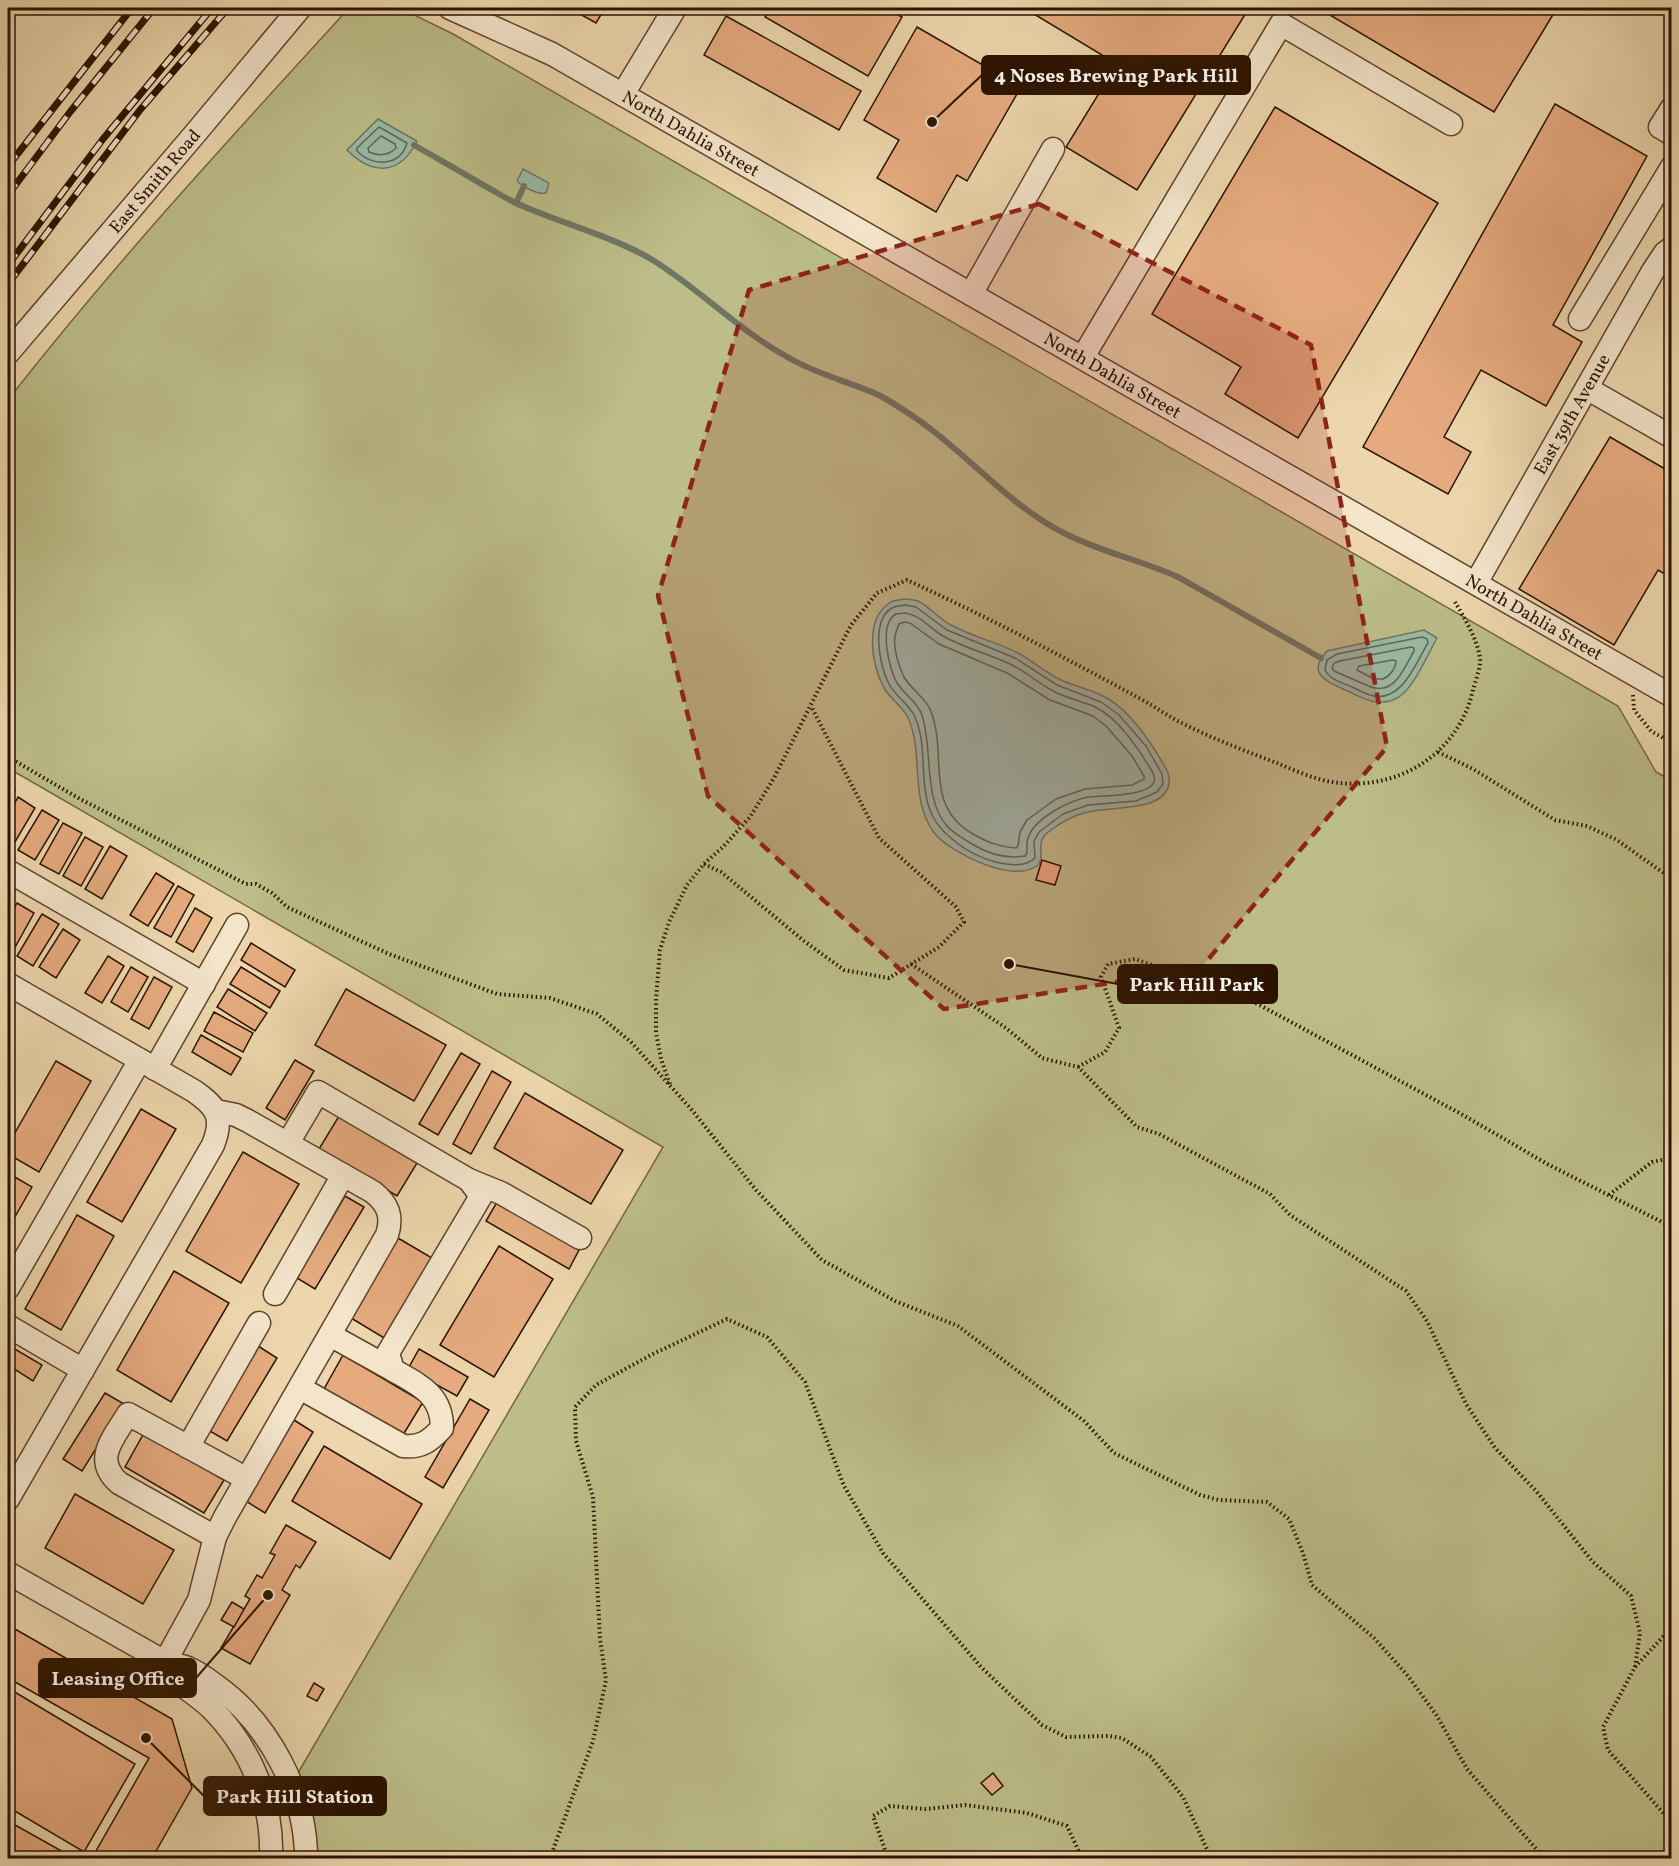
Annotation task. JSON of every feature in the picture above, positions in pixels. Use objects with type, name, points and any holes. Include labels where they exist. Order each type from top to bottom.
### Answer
[{"type":"street","name":"East Smith Road","points":[[8,353],[300,8]]},
{"type":"street","name":"North Dahlia Street","points":[[450,8],[552,54],[623,94],[1671,696]]},
{"type":"street","name":"North Dahlia Street","points":[[488,8],[552,54]]},
{"type":"street","points":[[623,94],[675,8]]},
{"type":"street","points":[[1083,357],[1281,24],[1450,124]]},
{"type":"street","points":[[1671,108],[1660,127],[1671,134]]},
{"type":"street","points":[[971,294],[1053,149]]},
{"type":"street","points":[[1580,319],[1671,167]]},
{"type":"street","name":"East 39th Avenue","points":[[1476,583],[1653,272],[1671,248]]},
{"type":"street","points":[[1588,389],[1671,437]]},
{"type":"street","points":[[8,871],[204,984]]},
{"type":"street","points":[[8,1288],[147,1064],[204,984],[237,925]]},
{"type":"street","points":[[8,984],[202,1097],[216,1112],[219,1127],[213,1145],[8,1498]]},
{"type":"street","points":[[288,1143],[318,1092],[470,1180],[501,1193],[580,1238]]},
{"type":"street","points":[[165,1662],[199,1600],[215,1537],[390,1227],[389,1211],[373,1191],[236,1115],[216,1112]]},
{"type":"street","points":[[275,1294],[343,1175]]},
{"type":"street","points":[[393,1370],[388,1353],[481,1196],[470,1180]]},
{"type":"street","points":[[188,1447],[259,1323]]},
{"type":"street","points":[[8,1326],[83,1370]]},
{"type":"street","points":[[300,1388],[403,1446],[414,1447],[429,1442],[442,1428],[442,1415],[434,1399],[422,1387],[330,1335]]},
{"type":"street","points":[[215,1537],[119,1483],[110,1474],[106,1463],[106,1452],[128,1414],[247,1479]]},
{"type":"street","points":[[8,1573],[165,1662],[188,1668],[235,1699],[261,1729],[278,1756],[303,1826],[306,1858]]},
{"type":"street","points":[[165,1662],[175,1678],[213,1711],[233,1733],[244,1750],[256,1775],[268,1812],[272,1839],[271,1858]]},
{"type":"path","points":[[671,1087],[661,1059],[656,1033],[660,950],[669,922],[687,885],[704,864],[750,817],[774,778],[851,625],[877,592],[907,580],[972,610],[1178,721],[1315,778],[1333,782],[1372,783],[1410,771],[1438,753],[1452,737],[1470,703],[1480,660],[1469,626],[1455,602]]},
{"type":"path","points":[[1631,672],[1634,710],[1651,731],[1671,743]]},
{"type":"path","points":[[704,864],[721,872],[804,941],[844,970],[889,978],[939,947],[964,922],[956,907],[879,838],[811,706]]},
{"type":"path","points":[[1438,753],[1473,769],[1555,820],[1587,826],[1617,840],[1671,879]]},
{"type":"path","points":[[8,757],[133,827],[246,884],[255,884],[272,893],[287,907],[389,954],[497,993],[550,998],[597,1014],[631,1042],[756,1190],[822,1260],[895,1301],[958,1326],[1084,1422],[1114,1452],[1200,1495],[1219,1500],[1267,1502],[1289,1519],[1303,1553],[1312,1585],[1374,1638],[1408,1676],[1437,1716],[1467,1769],[1544,1858]]},
{"type":"path","points":[[1078,1067],[1105,1052],[1119,1028],[1101,977],[1108,963],[1135,959],[1252,1001],[1443,1104],[1549,1165],[1671,1227]]},
{"type":"path","points":[[912,964],[1006,1028],[1042,1058],[1078,1067],[1137,1127],[1159,1134],[1270,1194],[1290,1215],[1406,1291],[1427,1322],[1466,1404],[1495,1448],[1537,1492],[1592,1561],[1631,1596],[1640,1633],[1635,1667]]},
{"type":"path","points":[[1609,1195],[1652,1162],[1671,1158]]},
{"type":"path","points":[[550,1858],[593,1741],[606,1680],[600,1640],[593,1497],[576,1441],[575,1407],[596,1385],[651,1355],[727,1319],[767,1336],[805,1382],[844,1486],[883,1552],[981,1666],[1042,1725],[1066,1737],[1122,1738],[1150,1757],[1183,1797],[1211,1858]]},
{"type":"path","points":[[1671,1627],[1635,1667],[1603,1727],[1608,1750],[1671,1823]]},
{"type":"path","points":[[888,1858],[873,1816],[890,1806],[926,1809],[964,1805],[1027,1813],[1067,1826],[1082,1858]]},
{"type":"highlighted area","points":[[1039,204],[1311,345],[1387,747],[1200,969],[944,1009],[708,796],[658,596],[749,290]]},
{"type":"green space","points":[[349,8],[400,8],[453,34],[1618,706],[1656,772],[1672,781],[1671,1858],[314,1858],[298,1773],[663,1147],[8,768],[8,400],[132,250]]},
{"type":"water","points":[[378,119],[417,141],[403,160],[394,166],[376,168],[347,150]]},
{"type":"water","points":[[523,169],[549,183],[546,193],[531,190],[517,181]]},
{"type":"water","points":[[905,599],[918,601],[951,625],[1010,649],[1061,680],[1111,701],[1134,722],[1164,765],[1169,780],[1165,793],[1157,800],[1146,804],[1097,810],[1064,821],[1043,838],[1039,863],[1028,870],[1014,871],[984,864],[943,842],[927,821],[922,807],[916,749],[909,720],[884,688],[874,656],[873,632],[880,612],[888,604]]},
{"type":"water","points":[[1424,630],[1437,638],[1410,686],[1394,700],[1379,702],[1366,699],[1328,682],[1319,672],[1318,666],[1327,651]]},
{"type":"building","points":[[569,8],[605,8],[596,23]]},
{"type":"building","points":[[771,8],[885,8],[902,17],[868,76],[765,17]]},
{"type":"building","points":[[1024,8],[1249,8],[1137,190],[1066,147],[1117,64]]},
{"type":"building","points":[[1318,8],[1557,8],[1494,112]]},
{"type":"building","points":[[726,16],[861,91],[839,130],[704,55]]},
{"type":"building","points":[[917,27],[1021,87],[967,181],[957,175],[936,212],[877,178],[899,140],[864,120]]},
{"type":"building","points":[[1555,104],[1647,156],[1553,325],[1582,342],[1546,406],[1481,370],[1444,437],[1471,452],[1448,494],[1363,447]]},
{"type":"building","points":[[1275,107],[1438,203],[1298,438],[1225,394],[1241,367],[1152,314]]},
{"type":"building","points":[[1610,437],[1672,473],[1672,578],[1658,570],[1614,645],[1519,589]]},
{"type":"building","points":[[8,786],[15,790],[8,803]]},
{"type":"building","points":[[18,797],[35,808],[12,847],[8,844],[8,816]]},
{"type":"building","points":[[42,810],[59,820],[35,860],[18,850]]},
{"type":"building","points":[[63,823],[82,833],[59,874],[40,864]]},
{"type":"building","points":[[85,837],[103,847],[81,886],[63,876]]},
{"type":"building","points":[[110,846],[127,856],[102,899],[85,889]]},
{"type":"building","points":[[1042,860],[1061,866],[1055,885],[1036,880]]},
{"type":"building","points":[[156,873],[174,884],[148,926],[130,915]]},
{"type":"building","points":[[178,886],[194,895],[171,937],[154,928]]},
{"type":"building","points":[[8,894],[13,897],[8,907]]},
{"type":"building","points":[[17,903],[34,913],[13,951],[8,948],[8,920]]},
{"type":"building","points":[[195,908],[212,918],[193,952],[176,942]]},
{"type":"building","points":[[42,914],[59,924],[33,966],[17,956]]},
{"type":"building","points":[[63,929],[80,940],[56,978],[39,967]]},
{"type":"building","points":[[251,943],[295,970],[285,987],[241,960]]},
{"type":"building","points":[[108,956],[124,966],[102,1003],[85,993]]},
{"type":"building","points":[[131,967],[148,977],[128,1012],[111,1002]]},
{"type":"building","points":[[241,967],[280,991],[270,1008],[230,984]]},
{"type":"building","points":[[154,977],[172,987],[149,1029],[131,1019]]},
{"type":"building","points":[[228,989],[267,1013],[255,1031],[217,1007]]},
{"type":"building","points":[[346,989],[446,1045],[414,1101],[315,1045]]},
{"type":"building","points":[[214,1012],[253,1033],[243,1052],[204,1031]]},
{"type":"building","points":[[201,1035],[241,1058],[231,1075],[192,1052]]},
{"type":"building","points":[[461,1053],[480,1064],[438,1135],[419,1124]]},
{"type":"building","points":[[295,1060],[314,1071],[285,1120],[266,1108]]},
{"type":"building","points":[[56,1061],[91,1081],[39,1172],[8,1154],[8,1145]]},
{"type":"building","points":[[492,1071],[511,1082],[471,1154],[453,1144]]},
{"type":"building","points":[[525,1093],[623,1150],[591,1204],[494,1148]]},
{"type":"building","points":[[141,1109],[176,1129],[122,1222],[87,1202]]},
{"type":"building","points":[[339,1116],[417,1163],[397,1196],[319,1149]]},
{"type":"building","points":[[243,1152],[299,1184],[241,1283],[186,1251]]},
{"type":"building","points":[[8,1173],[32,1187],[8,1229]]},
{"type":"building","points":[[345,1196],[364,1207],[315,1289],[297,1278]]},
{"type":"building","points":[[497,1202],[579,1250],[569,1269],[486,1221]]},
{"type":"building","points":[[77,1215],[114,1236],[61,1330],[25,1309]]},
{"type":"building","points":[[398,1238],[432,1258],[384,1338],[351,1318]]},
{"type":"building","points":[[499,1246],[553,1279],[494,1377],[440,1345]]},
{"type":"building","points":[[174,1271],[229,1303],[171,1402],[117,1370]]},
{"type":"building","points":[[8,1345],[42,1365],[33,1381],[8,1365]]},
{"type":"building","points":[[258,1346],[277,1358],[227,1441],[208,1430]]},
{"type":"building","points":[[419,1349],[468,1377],[457,1396],[408,1369]]},
{"type":"building","points":[[343,1355],[423,1402],[403,1435],[324,1389]]},
{"type":"building","points":[[105,1393],[124,1404],[82,1471],[63,1459]]},
{"type":"building","points":[[470,1399],[489,1410],[443,1488],[425,1477]]},
{"type":"building","points":[[294,1420],[313,1432],[265,1513],[246,1501]]},
{"type":"building","points":[[144,1433],[224,1480],[204,1513],[125,1467]]},
{"type":"building","points":[[324,1446],[422,1504],[390,1559],[292,1501]]},
{"type":"building","points":[[75,1494],[174,1550],[143,1604],[45,1548]]},
{"type":"building","points":[[286,1525],[316,1542],[300,1568],[296,1565],[282,1590],[290,1595],[250,1664],[221,1648],[250,1599],[245,1596],[257,1575],[262,1578],[275,1555],[270,1553]]},
{"type":"building","points":[[232,1602],[244,1609],[234,1627],[221,1620]]},
{"type":"building","points":[[8,1625],[172,1719],[192,1788],[152,1858],[92,1858],[149,1758],[8,1678]]},
{"type":"building","points":[[314,1683],[324,1689],[317,1701],[307,1696]]},
{"type":"building","points":[[8,1688],[135,1764],[84,1852],[8,1807]]},
{"type":"building","points":[[993,1773],[1003,1786],[992,1795],[981,1783]]},
{"type":"building","points":[[8,1821],[74,1858],[8,1858]]},
{"type":"waterway","points":[[414,145],[515,203],[605,237],[651,259],[772,348],[812,370],[879,395],[936,433],[1006,494],[1064,533],[1092,546],[1178,577],[1321,658]]},
{"type":"waterway","points":[[516,203],[524,186]]},
{"type":"railway","points":[[8,166],[132,8]]},
{"type":"railway","points":[[8,195],[70,112],[154,8]]},
{"type":"railway","points":[[8,265],[103,139],[212,8]]},
{"type":"railway","points":[[8,284],[140,110],[228,8]]},
{"type":"place","name":"4 Noses Brewing Park Hill","points":[[932,122]]},
{"type":"place","name":"Park Hill Park","points":[[1009,964]]},
{"type":"place","name":"Leasing Office","points":[[268,1595]]},
{"type":"place","name":"Park Hill Station","points":[[146,1738]]}]
